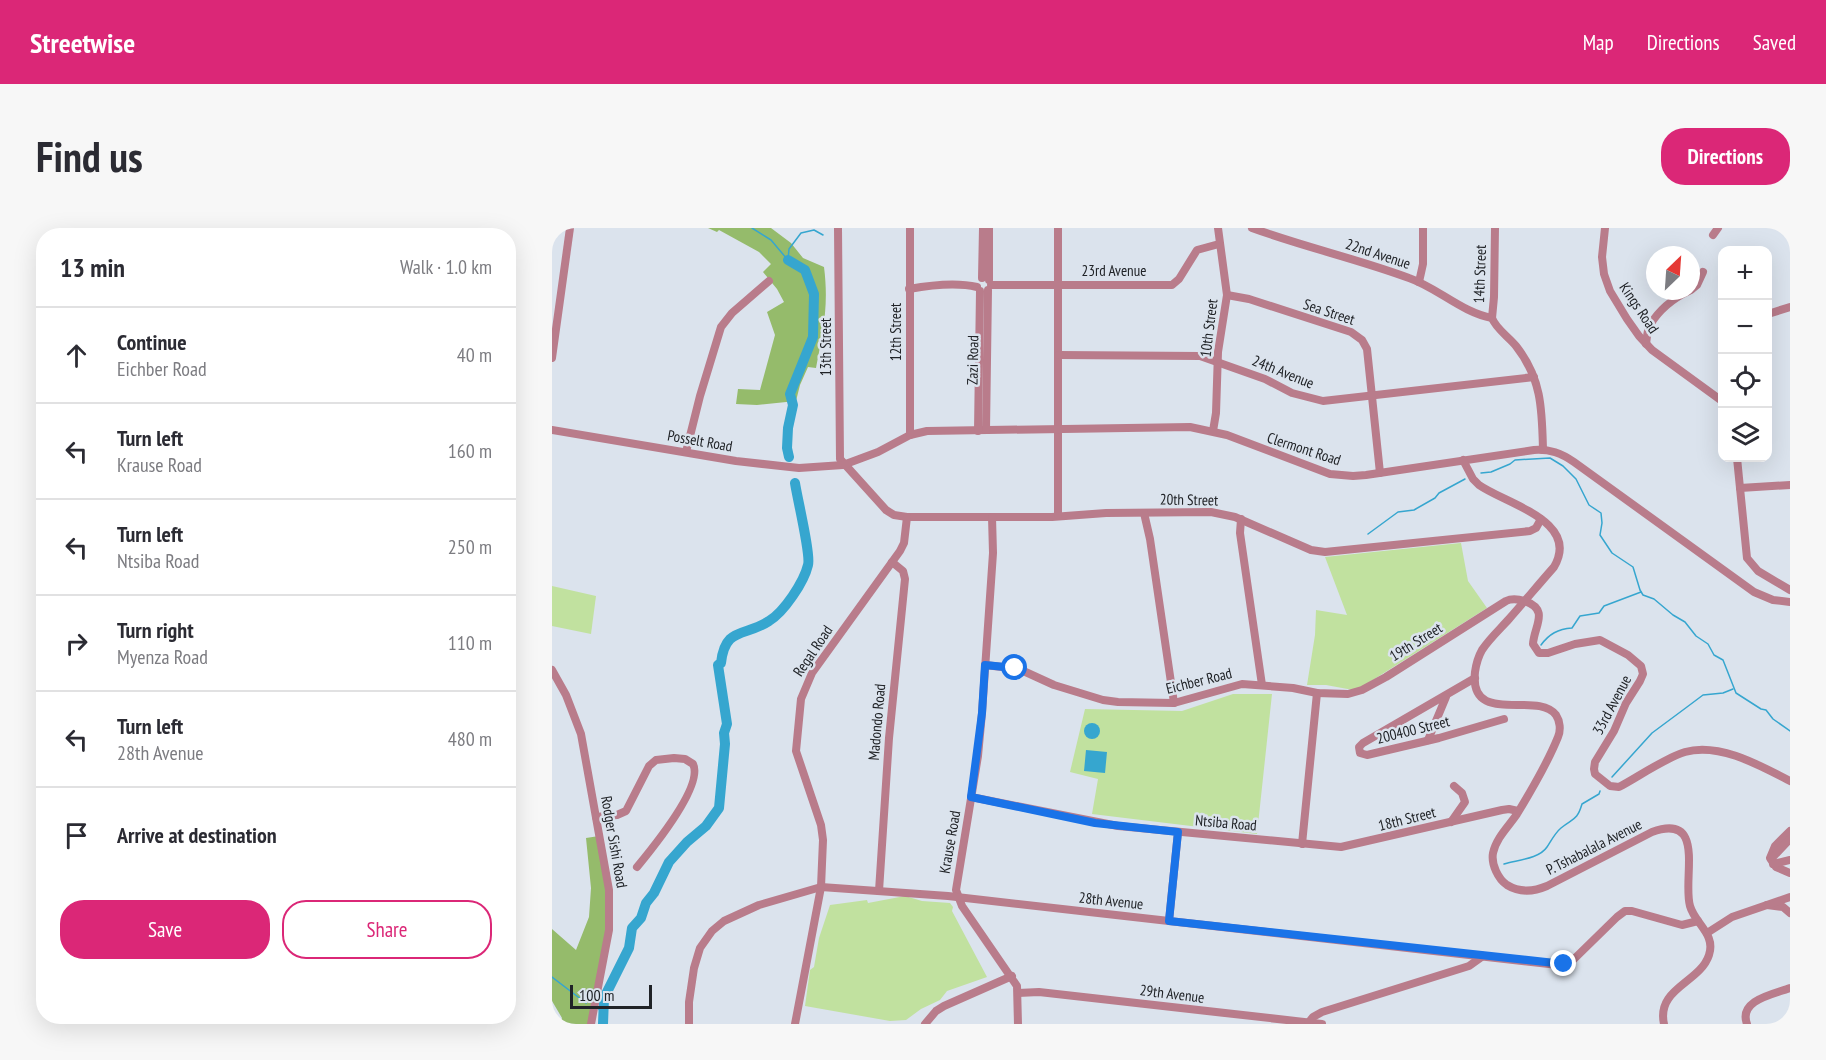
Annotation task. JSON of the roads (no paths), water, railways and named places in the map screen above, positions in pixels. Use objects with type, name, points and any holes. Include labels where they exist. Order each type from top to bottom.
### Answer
[{"type":"street","points":[[552,358],[570,228]]},
{"type":"street","name":"13th Street","points":[[838,228],[840,249],[837,278],[841,335],[839,426],[840,459],[843,465]]},
{"type":"street","name":"12th Street","points":[[910,228],[910,435]]},
{"type":"street","name":"Zazi Road","points":[[982,430],[983,228]]},
{"type":"street","name":"Zazi Road","points":[[984,285],[989,228]]},
{"type":"street","points":[[1058,228],[1058,515]]},
{"type":"street","name":"10th Street","points":[[1213,431],[1218,362],[1227,295],[1218,228]]},
{"type":"street","name":"22nd Avenue","points":[[1252,228],[1419,282],[1469,311],[1491,318]]},
{"type":"street","points":[[1419,282],[1423,264],[1423,228]]},
{"type":"street","name":"14th Street","points":[[1495,228],[1494,297],[1491,318],[1517,347],[1534,377],[1541,402],[1544,450]]},
{"type":"street","name":"Kings Road","points":[[1605,228],[1602,261],[1606,283],[1615,300],[1646,344],[1718,399]]},
{"type":"street","name":"23rd Avenue","points":[[909,289],[921,286],[967,285],[1172,285],[1179,279],[1197,250],[1219,244]]},
{"type":"street","points":[[1700,278],[1703,272]]},
{"type":"street","points":[[686,452],[721,327],[732,313],[769,281]]},
{"type":"street","name":"Sea Street","points":[[1227,295],[1250,300],[1357,335],[1365,345],[1380,473]]},
{"type":"street","points":[[1646,344],[1650,325],[1672,300]]},
{"type":"street","points":[[1772,312],[1790,307]]},
{"type":"street","name":"24th Avenue","points":[[1059,355],[1194,355],[1218,362],[1292,393],[1317,400],[1534,377]]},
{"type":"street","name":"Clermont Road","points":[[843,465],[878,452],[910,435],[937,430],[1177,427],[1213,431],[1330,474],[1353,476],[1463,460],[1544,450],[1554,451],[1566,457],[1754,592],[1773,600],[1790,602]]},
{"type":"street","name":"Posselt Road","points":[[552,430],[784,467],[819,468],[843,465]]},
{"type":"street","points":[[1463,460],[1473,479],[1479,485],[1550,524],[1557,536],[1559,557],[1554,567],[1483,650],[1476,665],[1475,678]]},
{"type":"street","points":[[1737,462],[1747,558],[1754,569],[1790,590]]},
{"type":"street","name":"20th Street","points":[[843,465],[886,510],[894,515],[907,517],[1052,517],[1058,515],[1211,512],[1241,519],[1306,548],[1325,552],[1530,531],[1536,528],[1541,519]]},
{"type":"street","points":[[1740,488],[1790,485]]},
{"type":"street","points":[[1144,513],[1150,539],[1174,703]]},
{"type":"street","name":"Regal Road","points":[[795,1024],[821,887],[822,831],[796,751],[801,699],[812,673],[904,543],[907,517]]},
{"type":"street","name":"Krause Road","points":[[957,899],[956,883],[971,797],[982,713],[993,553],[992,517]]},
{"type":"street","points":[[1241,519],[1240,533],[1262,685]]},
{"type":"street","name":"Madondo Road","points":[[879,891],[889,738],[905,579],[903,571],[892,562]]},
{"type":"street","points":[[1773,600],[1779,592],[1778,583]]},
{"type":"street","name":"19th Street","points":[[1317,693],[1348,694],[1362,690],[1437,646],[1506,601],[1513,599],[1524,601]]},
{"type":"street","name":"33rd Avenue","points":[[1524,601],[1535,606],[1539,611],[1533,644],[1539,653],[1548,653],[1575,644],[1600,640],[1628,655],[1641,666],[1643,674],[1640,681],[1594,765],[1595,774],[1610,786],[1619,787],[1680,754],[1698,750],[1739,756],[1790,781]]},
{"type":"street","name":"Eichber Road","points":[[985,665],[1019,669],[1054,685],[1103,700],[1151,704],[1174,703],[1236,684],[1262,685],[1317,693]]},
{"type":"street","name":"Rodger Sishi Road","points":[[552,670],[566,695],[581,734],[609,890],[610,912],[591,1024]]},
{"type":"street","name":"200400 Street","points":[[1475,678],[1370,739],[1361,745],[1360,753],[1367,755],[1504,719]]},
{"type":"street","name":"P. Tshabalala Avenue","points":[[1475,678],[1479,692],[1492,703],[1503,706],[1544,706],[1550,709],[1558,719],[1560,732],[1518,811],[1497,843],[1493,854],[1500,878],[1513,888],[1525,891],[1541,889],[1652,832],[1673,829],[1680,832],[1688,843],[1688,896],[1698,921],[1707,933]]},
{"type":"street","points":[[1302,844],[1317,693]]},
{"type":"street","points":[[1428,740],[1446,696]]},
{"type":"street","points":[[596,817],[617,815],[626,811],[649,766],[656,760],[685,759],[693,764],[695,775],[675,816],[637,867]]},
{"type":"street","points":[[1451,822],[1465,802],[1462,793],[1454,786]]},
{"type":"street","name":"Ntsiba Road","points":[[971,797],[1095,823],[1302,844]]},
{"type":"street","name":"18th Street","points":[[1302,844],[1341,847],[1355,845],[1506,809],[1518,811]]},
{"type":"street","points":[[1772,862],[1773,849],[1790,831]]},
{"type":"street","points":[[1169,921],[1178,832]]},
{"type":"street","points":[[1772,862],[1790,839]]},
{"type":"street","points":[[1772,862],[1790,860]]},
{"type":"street","points":[[1772,862],[1790,873]]},
{"type":"street","name":"28th Avenue","points":[[689,1024],[689,1002],[694,968],[700,948],[712,931],[724,921],[759,905],[821,887],[957,899],[1564,964],[1576,958],[1617,917],[1629,910],[1682,925],[1698,921]]},
{"type":"street","points":[[1664,1024],[1664,1011],[1670,995],[1698,971],[1707,960],[1711,943],[1707,933],[1732,917],[1790,897]]},
{"type":"street","points":[[957,899],[1012,976],[1018,993],[1018,1024]]},
{"type":"street","points":[[1766,904],[1783,908],[1790,913]]},
{"type":"street","points":[[1309,1022],[1312,1017],[1322,1012],[1469,966],[1483,956]]},
{"type":"street","points":[[925,1024],[936,1011],[944,1006],[1012,976]]},
{"type":"street","points":[[1748,1024],[1746,1012],[1750,1004],[1790,988]]},
{"type":"street","name":"29th Avenue","points":[[1018,993],[1039,992],[1323,1024]]},
{"type":"water","points":[[1092,723],[1100,731],[1092,739],[1084,731]]},
{"type":"water","points":[[1086,750],[1107,752],[1105,773],[1084,771]]},
{"type":"waterway","points":[[752,228],[771,240],[787,259]]},
{"type":"waterway","points":[[788,260],[789,249],[801,233],[814,230],[823,235]]},
{"type":"waterway","points":[[788,260],[805,270],[814,294],[813,337],[790,394],[793,405],[788,428],[789,457]]},
{"type":"waterway","points":[[1481,473],[1491,472],[1515,460],[1550,458],[1563,466],[1576,479],[1589,505],[1601,513],[1600,535],[1612,553],[1633,567],[1643,595],[1654,599],[1685,622],[1696,636],[1708,644],[1714,655],[1723,660],[1736,693],[1766,710],[1773,719],[1790,731]]},
{"type":"waterway","points":[[1368,534],[1398,512],[1414,510],[1465,479]]},
{"type":"waterway","points":[[603,1024],[604,998],[629,948],[632,928],[641,918],[646,903],[654,893],[669,862],[706,826],[719,808],[724,733],[727,724],[718,665],[721,663],[723,651],[727,643],[738,634],[760,626],[775,617],[793,596],[806,572],[808,550],[795,483]]},
{"type":"waterway","points":[[1541,645],[1554,633],[1572,628],[1580,616],[1599,613],[1604,606],[1641,592]]},
{"type":"waterway","points":[[1612,777],[1652,733],[1703,695],[1723,693],[1733,689]]},
{"type":"waterway","points":[[1504,864],[1533,857],[1543,851],[1559,830],[1576,816],[1582,804],[1599,794],[1600,791]]},
{"type":"waterway","points":[[552,977],[586,1003]]},
{"type":"waterway","points":[[598,1008],[602,1013]]}]
